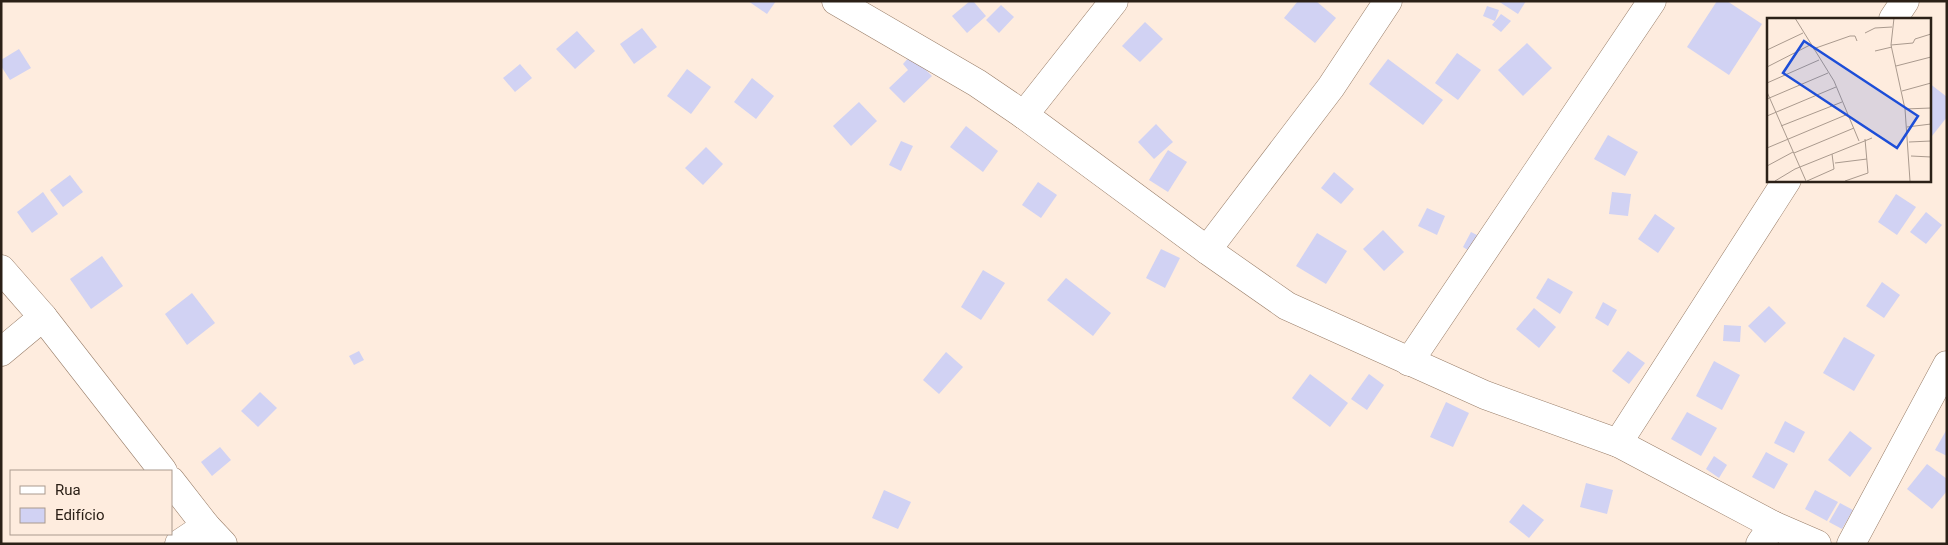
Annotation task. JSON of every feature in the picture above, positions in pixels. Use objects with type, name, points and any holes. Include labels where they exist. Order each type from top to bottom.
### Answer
[{"type":"street","points":[[1024,115],[1114,1]]},
{"type":"street","points":[[1207,250],[1331,87],[1388,1]]},
{"type":"street","points":[[1409,362],[1652,1]]},
{"type":"street","points":[[1894,18],[1905,1]]},
{"type":"street","points":[[853,5],[1024,115],[1207,250],[1287,306],[1485,395],[1618,443],[1766,535],[1817,544]]},
{"type":"street","points":[[1618,443],[1786,181]]},
{"type":"street","points":[[1,269],[43,317],[162,470]]},
{"type":"street","points":[[1,352],[43,317]]},
{"type":"street","points":[[1851,544],[1947,365]]},
{"type":"street","points":[[172,482],[215,535],[179,544]]},
{"type":"building","points":[[748,1],[776,1],[767,14]]},
{"type":"building","points":[[970,1],[973,1],[986,16],[967,33],[952,16]]},
{"type":"building","points":[[1298,1],[1316,1],[1336,18],[1315,43],[1284,18]]},
{"type":"building","points":[[1498,1],[1526,1],[1518,14]]},
{"type":"building","points":[[1717,1],[1727,1],[1762,24],[1729,75],[1687,47]]},
{"type":"building","points":[[1001,5],[1014,17],[999,33],[986,20]]},
{"type":"building","points":[[1487,6],[1499,10],[1495,21],[1483,16]]},
{"type":"building","points":[[1501,14],[1511,21],[1501,32],[1492,25]]},
{"type":"building","points":[[1145,22],[1163,39],[1140,62],[1122,46]]},
{"type":"building","points":[[642,28],[657,47],[634,64],[620,44]]},
{"type":"building","points":[[577,31],[595,51],[575,69],[556,49]]},
{"type":"building","points":[[1527,43],[1552,68],[1523,96],[1498,70]]},
{"type":"building","points":[[19,49],[31,68],[10,80],[1,66],[1,60]]},
{"type":"building","points":[[1457,53],[1481,70],[1458,100],[1435,83]]},
{"type":"building","points":[[911,55],[932,76],[904,103],[889,88],[908,70],[903,64]]},
{"type":"building","points":[[1388,59],[1443,100],[1423,125],[1369,84]]},
{"type":"building","points":[[520,64],[532,78],[515,92],[503,78]]},
{"type":"building","points":[[687,69],[711,87],[691,114],[667,96]]},
{"type":"building","points":[[752,78],[774,96],[756,119],[734,102]]},
{"type":"building","points":[[1930,84],[1947,97],[1947,117],[1932,136],[1930,135]]},
{"type":"building","points":[[859,102],[877,121],[851,146],[833,126]]},
{"type":"building","points":[[1156,124],[1173,142],[1154,159],[1138,142]]},
{"type":"building","points":[[966,126],[998,151],[983,172],[950,147]]},
{"type":"building","points":[[1608,135],[1638,152],[1625,176],[1594,159]]},
{"type":"building","points":[[901,141],[913,146],[901,171],[889,165]]},
{"type":"building","points":[[706,147],[723,164],[703,185],[685,168]]},
{"type":"building","points":[[1168,150],[1187,162],[1168,192],[1149,180]]},
{"type":"building","points":[[1334,172],[1354,189],[1341,204],[1321,188]]},
{"type":"building","points":[[70,175],[83,192],[63,207],[50,190]]},
{"type":"building","points":[[1038,182],[1057,195],[1041,218],[1022,205]]},
{"type":"building","points":[[43,192],[58,214],[32,233],[17,212]]},
{"type":"building","points":[[1612,192],[1631,194],[1628,216],[1609,214]]},
{"type":"building","points":[[1896,194],[1916,207],[1897,235],[1878,222]]},
{"type":"building","points":[[1427,208],[1445,216],[1437,235],[1418,226]]},
{"type":"building","points":[[1926,212],[1942,225],[1926,244],[1910,232]]},
{"type":"building","points":[[1655,214],[1675,228],[1658,253],[1638,239]]},
{"type":"building","points":[[1383,230],[1404,252],[1384,271],[1363,249]]},
{"type":"building","points":[[1471,232],[1483,238],[1474,254],[1463,247]]},
{"type":"building","points":[[1317,233],[1347,251],[1326,284],[1296,266]]},
{"type":"building","points":[[1161,249],[1180,258],[1165,288],[1146,278]]},
{"type":"building","points":[[102,256],[123,286],[91,309],[70,279]]},
{"type":"building","points":[[983,270],[1005,283],[981,320],[961,307]]},
{"type":"building","points":[[1066,278],[1111,313],[1093,336],[1047,300]]},
{"type":"building","points":[[1548,278],[1573,292],[1560,314],[1536,298]]},
{"type":"building","points":[[1882,282],[1900,295],[1884,318],[1866,306]]},
{"type":"building","points":[[192,293],[215,323],[187,345],[165,314]]},
{"type":"building","points":[[1603,302],[1617,310],[1608,326],[1595,318]]},
{"type":"building","points":[[1769,306],[1786,323],[1765,343],[1748,326]]},
{"type":"building","points":[[1534,308],[1556,327],[1539,348],[1516,329]]},
{"type":"building","points":[[1724,325],[1741,326],[1740,342],[1723,341]]},
{"type":"building","points":[[1844,337],[1875,355],[1854,391],[1823,373]]},
{"type":"building","points":[[359,351],[364,360],[354,365],[349,356]]},
{"type":"building","points":[[1628,351],[1645,363],[1629,384],[1612,371]]},
{"type":"building","points":[[946,352],[963,367],[939,394],[923,380]]},
{"type":"building","points":[[1714,361],[1740,375],[1722,410],[1696,396]]},
{"type":"building","points":[[1310,374],[1348,403],[1330,427],[1292,398]]},
{"type":"building","points":[[1369,374],[1384,385],[1367,410],[1351,399]]},
{"type":"building","points":[[260,392],[277,408],[258,427],[241,411]]},
{"type":"building","points":[[1446,402],[1469,413],[1453,447],[1430,437]]},
{"type":"building","points":[[1687,412],[1717,428],[1701,456],[1671,439]]},
{"type":"building","points":[[1785,421],[1805,432],[1794,453],[1774,443]]},
{"type":"building","points":[[1947,429],[1947,456],[1935,450]]},
{"type":"building","points":[[1850,431],[1872,448],[1850,477],[1828,460]]},
{"type":"building","points":[[220,447],[231,460],[212,476],[201,462]]},
{"type":"building","points":[[1766,452],[1788,464],[1774,489],[1752,477]]},
{"type":"building","points":[[1714,456],[1727,465],[1719,478],[1706,469]]},
{"type":"building","points":[[1927,464],[1947,479],[1947,491],[1932,509],[1907,489]]},
{"type":"building","points":[[1586,483],[1613,490],[1607,514],[1580,507]]},
{"type":"building","points":[[884,490],[911,502],[898,529],[872,518]]},
{"type":"building","points":[[1815,490],[1838,502],[1827,521],[1805,509]]},
{"type":"building","points":[[1840,503],[1853,510],[1842,529],[1829,522]]},
{"type":"building","points":[[1523,504],[1544,520],[1529,538],[1509,522]]}]
